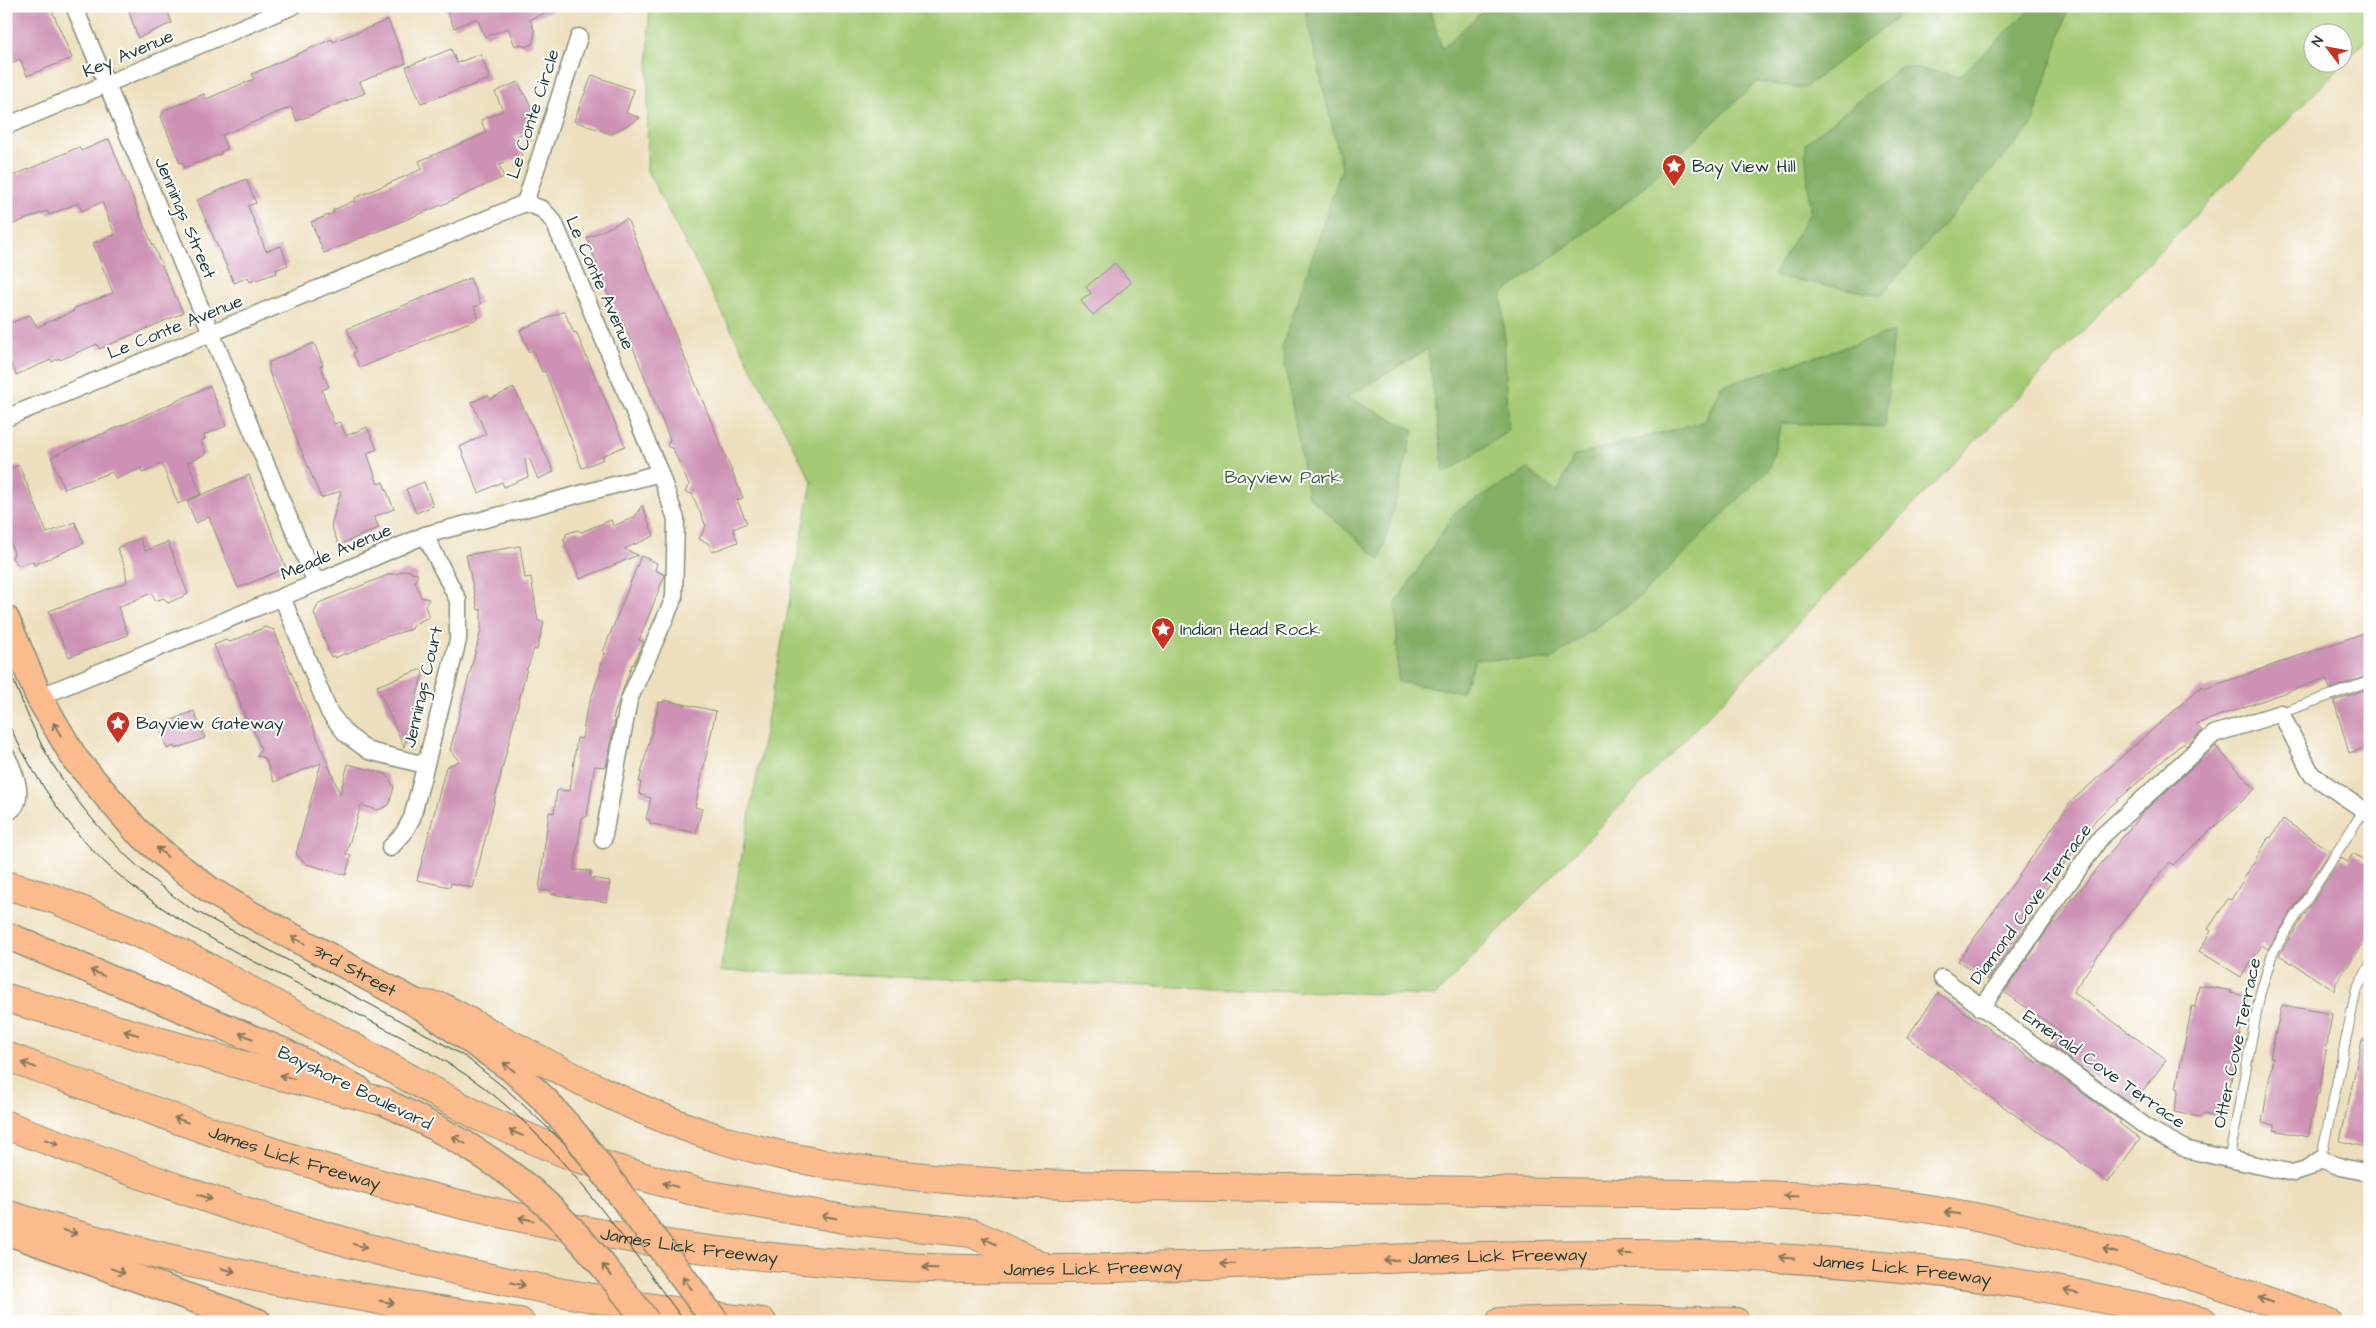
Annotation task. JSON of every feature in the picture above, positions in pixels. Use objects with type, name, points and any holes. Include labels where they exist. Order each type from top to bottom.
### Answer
[{"type":"highway","points":[[6,885],[86,911],[150,938],[480,1117],[574,1156],[640,1177],[737,1201],[890,1226],[972,1234],[1049,1270]]},
{"type":"highway","points":[[6,998],[282,1076],[385,1102]]},
{"type":"highway","points":[[418,1004],[442,1007],[572,1076],[672,1121],[728,1141],[787,1156],[848,1168],[904,1176],[1037,1184],[1746,1195],[1859,1200],[1961,1214],[2061,1237],[2175,1270],[2327,1322]]},
{"type":"highway","name":"James Lick Freeway","points":[[6,1056],[294,1159],[429,1197],[525,1219],[652,1242],[785,1258],[887,1266],[1049,1270],[1589,1254],[1775,1257],[1869,1264],[2010,1281],[2105,1299],[2204,1322]]},
{"type":"highway","points":[[6,1125],[247,1212],[408,1259],[592,1298],[762,1322]]},
{"type":"highway","points":[[6,1214],[101,1241],[303,1287],[386,1302],[520,1322]]},
{"type":"highway","points":[[1500,1322],[1624,1319],[1736,1322]]},
{"type":"main road","name":"3rd Street","points":[[6,619],[39,698],[75,759],[137,831],[210,890],[250,914],[418,1004],[512,1069],[545,1100],[576,1135],[716,1322]]},
{"type":"main road","name":"Bayshore Boulevard","points":[[6,936],[282,1051],[466,1144],[542,1200],[593,1254],[647,1322]]},
{"type":"main road","points":[[6,1230],[258,1322]]},
{"type":"street","name":"Jennings Street","points":[[74,6],[316,583]]},
{"type":"street","name":"Key Avenue","points":[[6,126],[293,6]]},
{"type":"street","name":"Le Conte Circle","points":[[524,204],[579,37]]},
{"type":"street","name":"Le Conte Avenue","points":[[6,418],[524,204],[542,209],[554,222],[660,473],[676,519],[674,598],[629,700],[603,840]]},
{"type":"street","name":"Meade Avenue","points":[[39,698],[316,583],[425,535],[660,473]]},
{"type":"street","name":"Jennings Court","points":[[390,848],[403,834],[412,818],[458,640],[458,600],[425,535]]},
{"type":"street","name":"Jennings Court","points":[[282,597],[329,712],[346,734],[369,751],[425,765]]},
{"type":"street","points":[[2281,713],[2312,775],[2367,812]]},
{"type":"street","name":"Diamond Cove Terrace","points":[[1981,1008],[2101,837],[2214,734],[2281,713]]},
{"type":"street","points":[[6,756],[18,783],[17,798],[10,811],[6,812]]},
{"type":"street","name":"Emerald Cove Terrace","points":[[1942,978],[2149,1129],[2188,1150],[2293,1173],[2307,1169],[2321,1159]]},
{"type":"street","points":[[2321,1159],[2341,1167],[2370,1174]]},
{"type":"lane","name":"Diamond Cove Terrace","points":[[2281,713],[2370,681]]},
{"type":"lane","name":"Otter Cove Terrace","points":[[2229,1160],[2260,994],[2272,952],[2367,812]]},
{"type":"lane","points":[[2321,1159],[2356,992],[2370,965]]},
{"type":"green space","name":"Bayview Park","points":[[649,6],[2370,6],[2370,40],[2366,40],[2354,52],[2354,22],[2304,22],[2304,72],[2335,72],[1435,996],[720,971],[812,482],[647,171]]},
{"type":"green space","points":[[1304,6],[1428,6],[1442,49],[1488,6],[1903,6],[1895,19],[1804,88],[1757,82],[1632,198],[1502,294],[1509,431],[1444,474],[1428,349],[1347,397],[1414,430],[1380,560],[1308,496],[1282,347],[1342,168]]},
{"type":"green space","points":[[2034,6],[2069,6],[2032,125],[1881,295],[1773,276],[1810,212],[1805,144],[1902,66],[1960,76]]},
{"type":"green space","points":[[1893,332],[1885,427],[1781,423],[1770,468],[1642,595],[1550,660],[1476,659],[1462,692],[1398,682],[1396,603],[1456,511],[1528,469],[1557,493],[1574,456],[1705,421],[1721,386]]},
{"type":"building","points":[[6,6],[50,6],[72,58],[27,76],[20,59],[6,66]]},
{"type":"building","points":[[127,6],[166,6],[172,23],[138,38]]},
{"type":"building","points":[[445,6],[561,7],[530,19],[535,33],[532,44],[525,47],[520,44],[515,46],[508,28],[485,37],[477,18],[454,28]]},
{"type":"building","points":[[388,20],[406,63],[360,82],[365,93],[297,121],[291,107],[222,135],[227,149],[220,152],[221,154],[184,168],[182,162],[180,163],[161,117],[165,110],[204,94],[206,99],[254,79],[252,74],[332,39],[333,42]]},
{"type":"building","points":[[451,49],[457,63],[480,54],[490,79],[421,103],[406,67]]},
{"type":"building","points":[[592,75],[634,90],[626,113],[640,118],[611,134],[574,121]]},
{"type":"building","points":[[518,82],[533,110],[526,132],[514,137],[522,156],[499,165],[504,177],[444,204],[324,253],[311,222],[334,213],[333,210],[356,200],[355,198],[422,169],[419,161],[486,133],[481,120],[503,111],[495,92]]},
{"type":"building","points":[[109,139],[143,223],[183,313],[99,349],[97,344],[60,360],[59,358],[52,362],[51,360],[16,375],[6,351],[6,325],[30,315],[37,327],[74,311],[73,309],[113,293],[93,243],[115,235],[102,202],[82,211],[78,203],[49,215],[47,211],[6,227],[6,179],[79,147],[81,151]]},
{"type":"building","points":[[246,179],[256,203],[248,206],[266,251],[281,246],[288,265],[276,270],[277,273],[250,282],[248,277],[234,283],[197,200]]},
{"type":"building","points":[[627,219],[743,498],[737,500],[747,523],[733,529],[738,542],[712,552],[708,543],[699,539],[706,526],[692,494],[685,492],[689,485],[673,449],[667,446],[670,440],[624,325],[608,295],[587,238]]},
{"type":"building","points":[[1115,263],[1131,283],[1093,315],[1081,301],[1091,293],[1086,287]]},
{"type":"building","points":[[470,278],[481,304],[474,307],[479,318],[360,368],[353,353],[356,351],[347,329]]},
{"type":"building","points":[[564,311],[574,333],[576,332],[625,446],[602,456],[604,459],[582,468],[545,371],[542,372],[533,350],[529,352],[520,330]]},
{"type":"building","points":[[314,343],[323,365],[320,366],[329,387],[322,390],[334,424],[340,422],[346,436],[367,427],[377,449],[367,453],[378,484],[383,482],[394,509],[374,517],[379,528],[339,545],[331,525],[341,491],[321,498],[269,372],[269,362]]},
{"type":"building","points":[[210,386],[226,426],[204,435],[205,439],[201,441],[206,454],[188,462],[201,494],[178,504],[162,464],[142,473],[141,468],[116,479],[112,472],[64,489],[51,457]]},
{"type":"building","points":[[514,388],[554,472],[538,479],[529,458],[525,459],[528,477],[504,487],[502,482],[479,493],[460,447],[486,434],[472,402],[488,395],[490,399]]},
{"type":"building","points":[[19,465],[47,533],[75,522],[84,543],[34,565],[33,561],[19,566],[12,558],[14,553],[6,532],[6,470]]},
{"type":"building","points":[[249,475],[286,568],[238,588],[209,517],[196,523],[187,501]]},
{"type":"building","points":[[424,482],[433,506],[416,513],[406,489]]},
{"type":"building","points":[[642,505],[654,536],[624,549],[638,555],[580,579],[563,539],[566,538],[566,534],[577,530],[581,532],[611,520],[613,526],[635,517]]},
{"type":"building","points":[[140,538],[145,551],[168,542],[188,594],[168,603],[164,598],[155,601],[152,593],[118,607],[128,635],[69,657],[49,611],[127,582],[125,567],[117,548]]},
{"type":"building","points":[[520,546],[525,578],[531,577],[538,621],[544,622],[537,650],[534,649],[526,672],[473,888],[451,883],[450,887],[417,880],[446,767],[459,761],[450,750],[481,630],[481,609],[478,610],[466,555]]},
{"type":"building","points":[[641,556],[657,563],[655,570],[665,575],[639,640],[644,642],[632,664],[613,718],[615,719],[606,767],[595,766],[594,769],[587,817],[582,817],[574,870],[591,871],[590,878],[610,881],[607,902],[551,894],[551,891],[539,890],[549,812],[554,813],[557,790],[570,791],[577,738],[582,739],[586,713],[601,669],[605,653],[603,652]]},
{"type":"building","points":[[406,570],[418,574],[415,581],[421,597],[429,599],[425,606],[429,617],[414,624],[412,629],[381,638],[346,655],[346,653],[335,658],[334,656],[331,657],[314,613],[319,603],[390,574]]},
{"type":"building","points":[[265,627],[274,630],[340,794],[348,764],[386,774],[394,787],[389,805],[378,810],[361,805],[346,854],[351,856],[346,875],[306,864],[296,854],[321,763],[274,782],[265,758],[257,756],[261,749],[251,724],[247,723],[232,680],[228,678],[214,645],[226,640],[230,642]]},
{"type":"building","points":[[2370,631],[2370,675],[2330,689],[2326,678],[2196,724],[2202,731],[2186,746],[2183,743],[2097,818],[2029,913],[2033,916],[1988,980],[1958,961],[2068,804],[2202,686],[2204,689]]},
{"type":"building","points":[[424,668],[404,747],[377,686]]},
{"type":"building","points":[[2370,688],[2370,746],[2349,753],[2334,701]]},
{"type":"building","points":[[664,700],[716,711],[695,807],[702,809],[696,833],[649,823],[650,820],[646,819],[651,798],[639,793],[641,782],[639,782],[659,702],[663,703]]},
{"type":"building","points":[[194,711],[205,738],[175,749],[174,746],[167,749],[161,732],[167,722]]},
{"type":"building","points":[[2216,746],[2255,789],[2173,865],[2170,862],[2112,935],[2073,992],[2166,1060],[2133,1105],[2050,1045],[2060,1031],[2004,992],[2049,928],[2143,812]]},
{"type":"building","points":[[2283,819],[2330,851],[2268,949],[2262,945],[2241,977],[2199,951],[2211,931],[2208,929],[2228,899],[2231,900],[2269,837],[2271,838]]},
{"type":"building","points":[[2353,853],[2370,864],[2370,933],[2336,983],[2335,991],[2279,955],[2341,858],[2348,862]]},
{"type":"building","points":[[2199,985],[2232,991],[2230,993],[2247,996],[2224,1118],[2202,1114],[2201,1117],[2174,1112],[2179,1089],[2176,1088],[2192,1006],[2195,1007]]},
{"type":"building","points":[[1938,993],[2037,1063],[2038,1061],[2121,1121],[2119,1123],[2140,1139],[2108,1182],[1907,1037]]},
{"type":"building","points":[[2282,1005],[2332,1014],[2319,1094],[2317,1094],[2308,1137],[2274,1130],[2274,1125],[2262,1123],[2273,1057],[2270,1057]]},
{"type":"building","points":[[2362,1040],[2370,1040],[2370,1148],[2340,1141]]},
{"type":"tram line","points":[[6,662],[35,731],[60,776],[75,798],[128,857],[168,892],[190,908],[433,1038],[467,1058],[506,1089],[564,1143],[700,1322]]},
{"type":"tram line","points":[[6,719],[39,780],[66,819],[96,854],[141,893],[170,913],[232,950],[438,1057],[482,1086],[512,1111],[540,1138],[591,1196],[685,1322]]},
{"type":"place","name":"Bay View Hill","points":[[1674,187]]},
{"type":"place","name":"Indian Head Rock","points":[[1163,650]]},
{"type":"place","name":"Bayview Gateway","points":[[118,744]]}]
